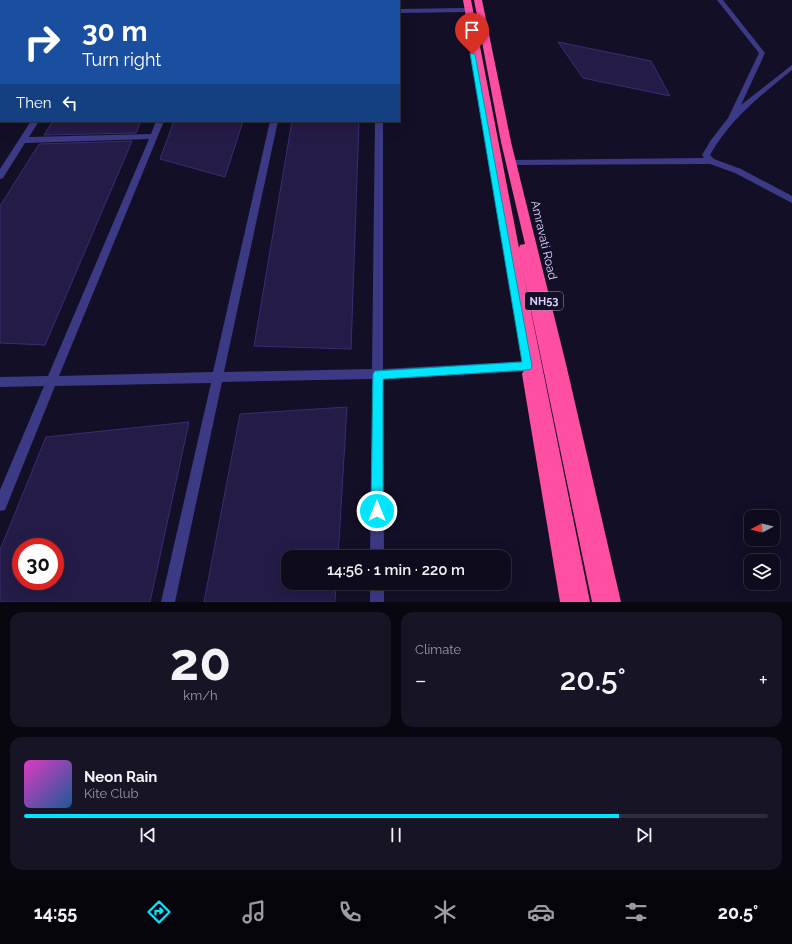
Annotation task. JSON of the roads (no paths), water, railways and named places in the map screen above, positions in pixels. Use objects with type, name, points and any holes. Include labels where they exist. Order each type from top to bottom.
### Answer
[{"type":"highway","points":[[474,0],[493,102],[548,365],[600,602]]},
{"type":"highway","name":"Amravati Road","points":[[478,0],[506,142],[613,602]]},
{"type":"highway","points":[[465,3],[582,602]]},
{"type":"highway","name":"NH53","points":[[465,3],[568,602]]},
{"type":"street","points":[[711,161],[706,155],[731,118],[762,53],[720,0]]},
{"type":"street","points":[[400,11],[465,3]]},
{"type":"street","points":[[731,118],[792,68]]},
{"type":"street","points":[[0,176],[34,122]]},
{"type":"street","points":[[0,505],[53,381],[160,122]]},
{"type":"street","points":[[168,602],[274,122]]},
{"type":"street","points":[[377,550],[379,122]]},
{"type":"street","points":[[23,140],[154,136]]},
{"type":"street","points":[[512,163],[711,161],[738,171],[792,200]]},
{"type":"street","points":[[0,382],[378,374],[527,366]]},
{"type":"street","points":[[377,590],[377,602]]}]
